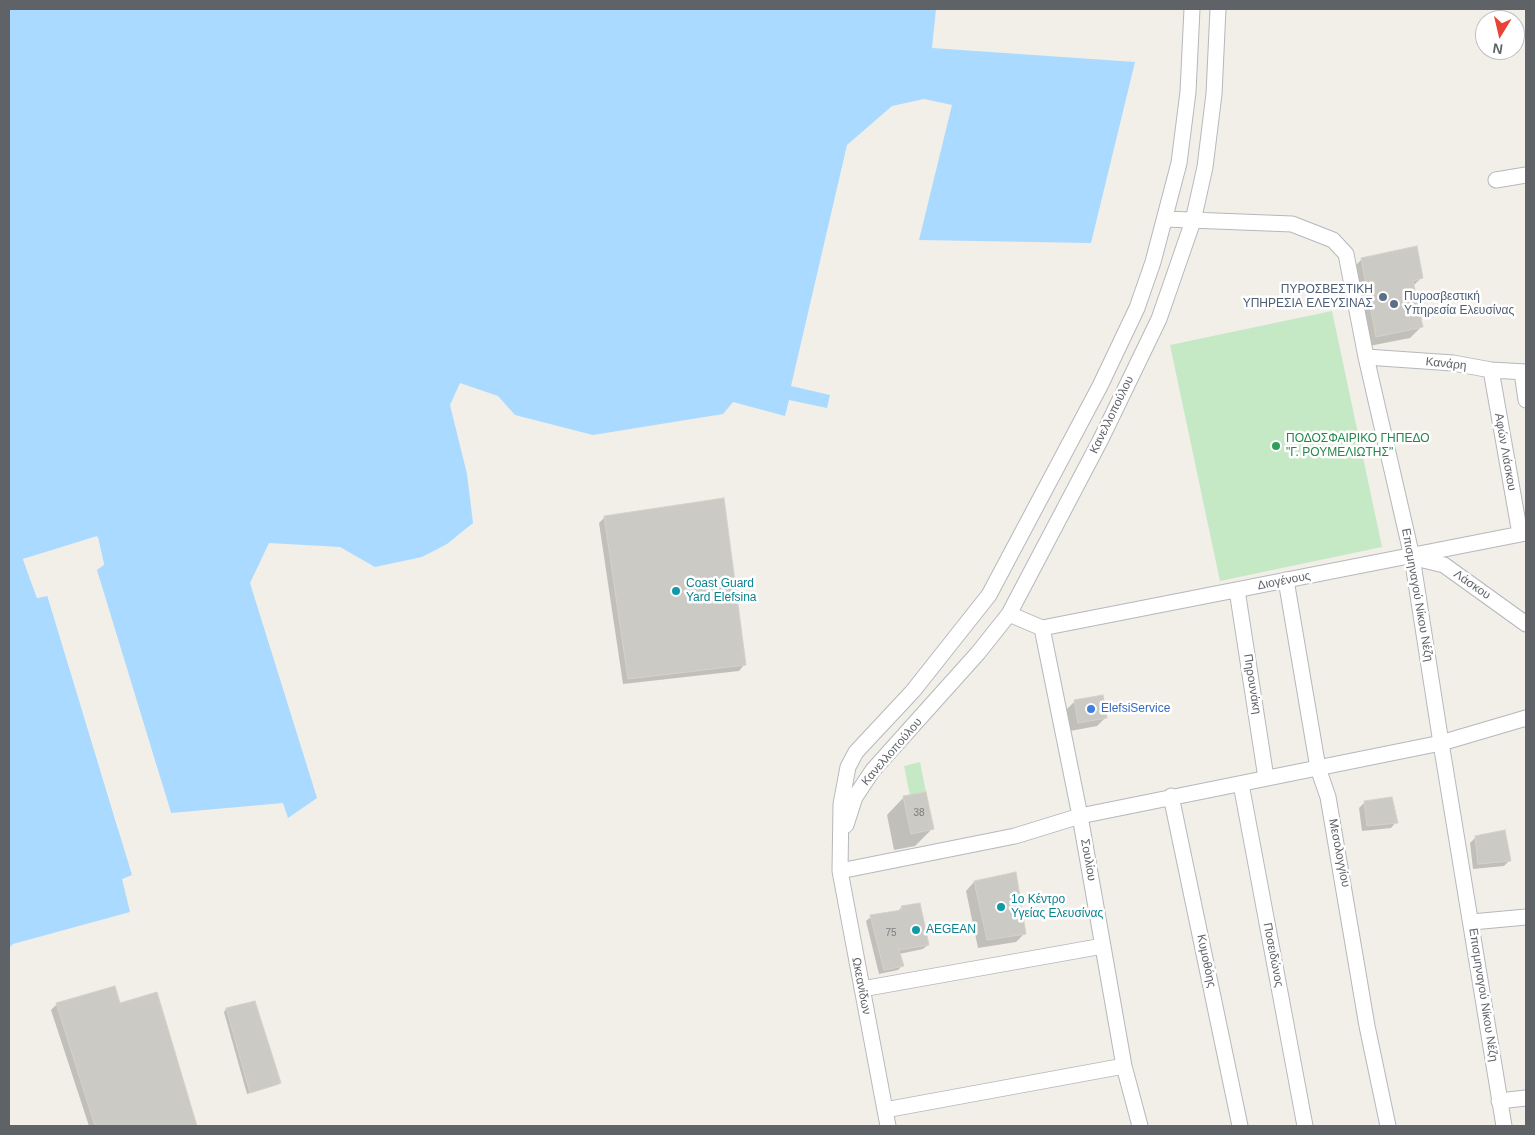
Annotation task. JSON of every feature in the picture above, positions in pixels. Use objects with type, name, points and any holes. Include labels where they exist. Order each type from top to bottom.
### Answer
[{"type":"street","name":"Κανελλοπούλου","points":[[840,845],[843,787],[848,767],[856,752],[913,692],[989,594],[1104,378],[1136,308],[1165,219],[1179,163],[1188,92],[1192,9]]},
{"type":"street","name":"Κανελλοπούλου","points":[[840,845],[855,797],[869,776],[978,653],[1009,614],[1101,440],[1159,319],[1193,221],[1205,167],[1214,94],[1218,9]]},
{"type":"street","points":[[1496,180],[1526,175]]},
{"type":"street","name":"Επισμηναγού Νίκου Νέζη","points":[[1165,219],[1292,224],[1333,240],[1346,254],[1366,357],[1412,557],[1440,744],[1472,922],[1504,1126]]},
{"type":"street","name":"Κανάρη","points":[[1366,357],[1453,363],[1491,370],[1524,372]]},
{"type":"street","name":"Αφών Λιάσκου","points":[[1491,370],[1523,534]]},
{"type":"street","points":[[1524,372],[1526,400]]},
{"type":"street","name":"Διογένους","points":[[1042,628],[1523,534]]},
{"type":"street","name":"Λάσκου","points":[[1412,557],[1444,565],[1526,624]]},
{"type":"street","name":"Μεσολογγίου","points":[[1286,580],[1318,768],[1328,797],[1367,1026],[1388,1126]]},
{"type":"street","name":"Πηρουνάκη","points":[[1238,590],[1266,778]]},
{"type":"street","points":[[1009,614],[1042,628]]},
{"type":"street","name":"Σουλίου","points":[[1042,628],[1080,816],[1124,1066],[1140,1126]]},
{"type":"street","points":[[840,871],[1015,836],[1080,816],[1171,796],[1241,784],[1440,744],[1526,718]]},
{"type":"street","name":"Ποσειδώνος","points":[[1241,784],[1305,1126]]},
{"type":"street","name":"Κυμοθόης","points":[[1171,796],[1240,1126]]},
{"type":"street","name":"Ωκεανίδων","points":[[840,845],[840,871],[888,1126]]},
{"type":"street","points":[[1472,922],[1526,917]]},
{"type":"street","points":[[862,989],[1103,946]]},
{"type":"street","points":[[885,1110],[1124,1066]]},
{"type":"street","points":[[1500,1101],[1526,1098]]},
{"type":"green space","name":"ΠΟΔΟΣΦΑΙΡΙΚΟ ΓΗΠΕΔΟ \"Γ. ΡΟΥΜΕΛΙΩΤΗΣ\"","points":[[1332,311],[1382,547],[1220,581],[1170,345]]},
{"type":"green space","points":[[920,762],[926,792],[910,795],[904,766]]},
{"type":"water","points":[[9,9],[936,9],[932,48],[1135,62],[1091,243],[919,240],[952,105],[924,99],[892,106],[847,145],[791,386],[830,395],[827,408],[789,400],[785,416],[733,402],[723,414],[593,435],[515,415],[498,396],[460,383],[450,405],[467,474],[473,523],[447,544],[422,557],[375,567],[340,547],[269,543],[250,583],[317,798],[288,818],[283,803],[171,813],[96,570],[104,564],[98,537],[23,559],[37,598],[47,595],[132,875],[122,879],[130,912],[13,944],[9,948]]},
{"type":"pier","points":[[97,536],[104,565],[97,570],[171,813],[168,813],[94,571],[102,564],[96,540],[26,561],[38,595],[50,594],[121,828],[118,829],[48,596],[37,598],[23,559]]},
{"type":"building","name":"Πυροσβεστική Υπηρεσία Ελευσίνας","points":[[1417,246],[1423,278],[1413,281],[1423,327],[1376,337],[1361,258]]},
{"type":"building","name":"Coast Guard Yard Elefsina","points":[[724,498],[746,665],[628,679],[604,516]]},
{"type":"building","name":"ElefsiService","points":[[1103,695],[1107,718],[1078,723],[1074,700]]},
{"type":"building","points":[[926,792],[934,829],[911,834],[903,796]]},
{"type":"building","points":[[1392,797],[1398,823],[1367,826],[1364,801]]},
{"type":"building","points":[[1505,830],[1511,861],[1478,864],[1475,836]]},
{"type":"building","name":"1ο Κέντρο Υγείας Ελευσίνας","points":[[1016,872],[1026,934],[987,940],[974,881]]},
{"type":"building","name":"AEGEAN","points":[[920,903],[929,945],[899,950],[904,966],[884,970],[870,915],[902,910],[901,906]]},
{"type":"building","points":[[115,986],[120,1003],[157,992],[197,1126],[95,1126],[56,1003]]},
{"type":"building","points":[[255,1001],[281,1083],[250,1093],[226,1008]]},
{"type":"place","name":"ΠΥΡΟΣΒΕΣΤΙΚΗ ΥΠΗΡΕΣΙΑ ΕΛΕΥΣΙΝΑΣ","points":[[1383,297]]},
{"type":"place","name":"Πυροσβεστική Υπηρεσία Ελευσίνας","points":[[1394,304]]},
{"type":"place","name":"ΠΟΔΟΣΦΑΙΡΙΚΟ ΓΗΠΕΔΟ \"Γ. ΡΟΥΜΕΛΙΩΤΗΣ\"","points":[[1276,446]]},
{"type":"place","name":"Coast Guard Yard Elefsina","points":[[676,591]]},
{"type":"place","name":"ElefsiService","points":[[1091,709]]},
{"type":"place","name":"1ο Κέντρο Υγείας Ελευσίνας","points":[[1001,907]]},
{"type":"place","name":"AEGEAN","points":[[916,930]]}]
